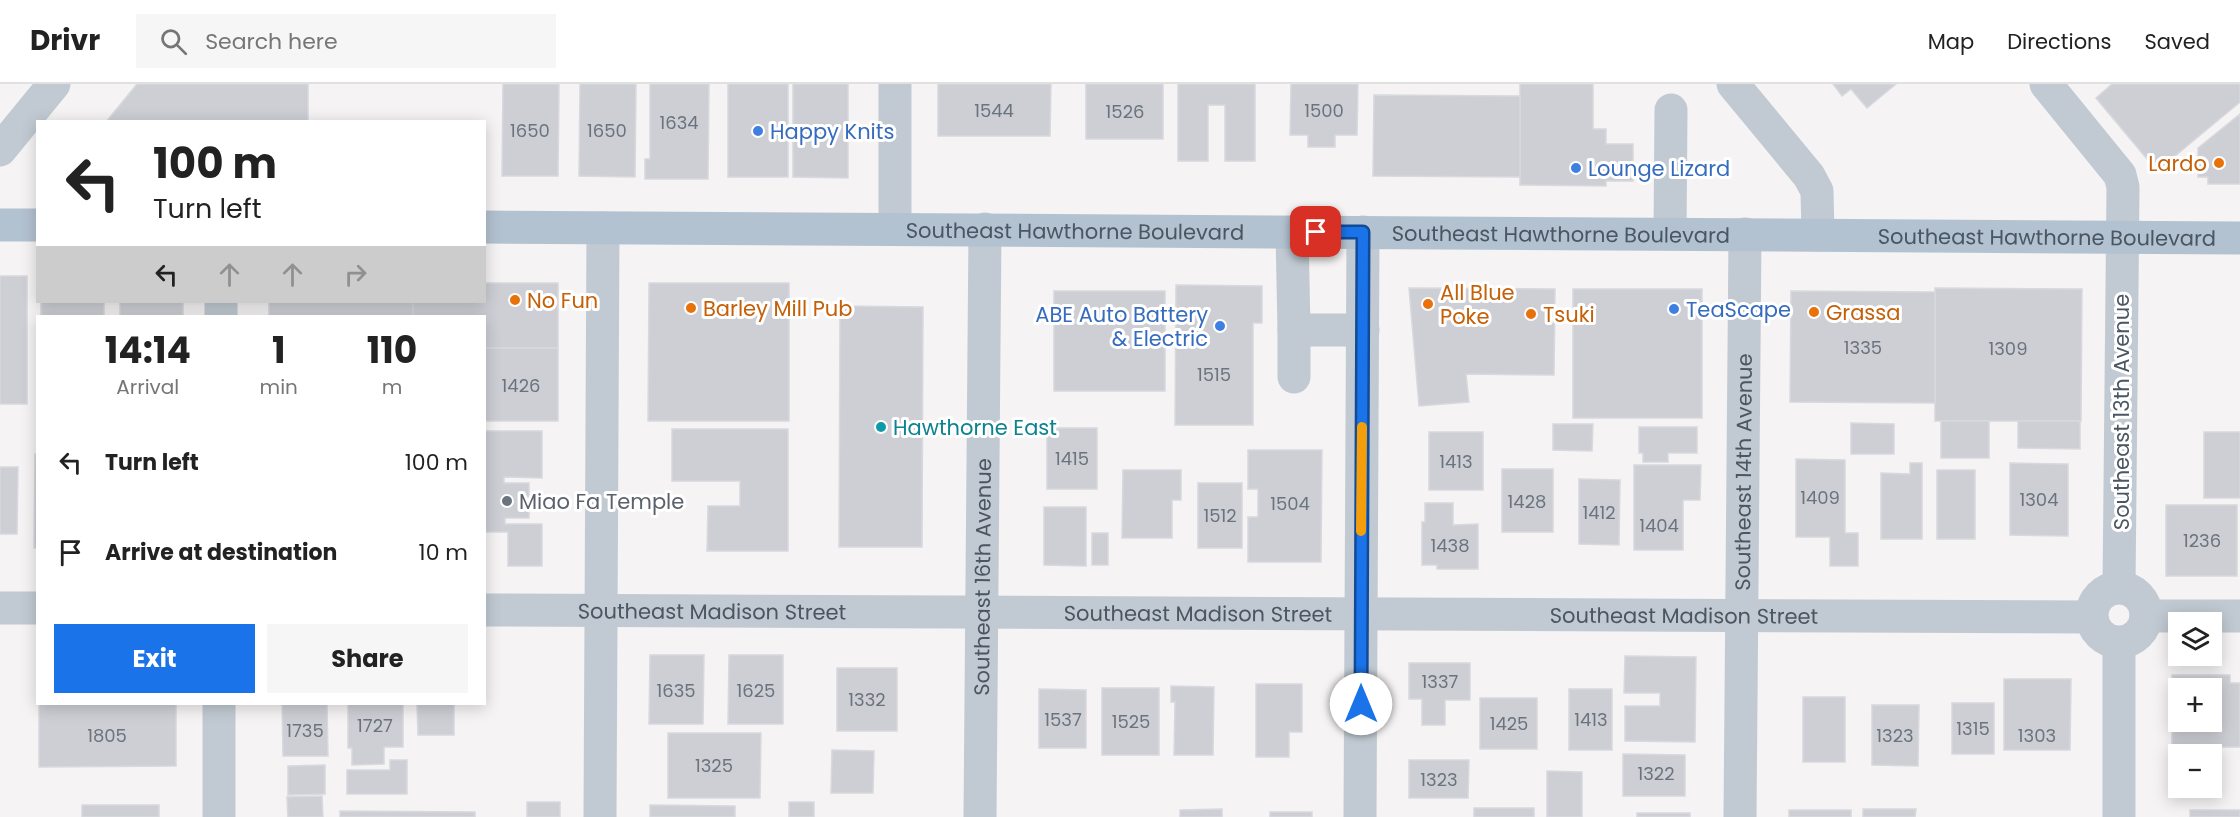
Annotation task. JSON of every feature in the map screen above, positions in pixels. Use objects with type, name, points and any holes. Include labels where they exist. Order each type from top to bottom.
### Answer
[{"type":"main road","points":[[0,225],[36,225]]},
{"type":"main road","name":"Southeast Hawthorne Boulevard","points":[[486,227],[2240,238]]},
{"type":"street","points":[[0,150],[54,84]]},
{"type":"street","points":[[895,84],[895,229]]},
{"type":"street","points":[[1732,84],[1809,176],[1816,191],[1818,235]]},
{"type":"street","name":"Southeast 13th Avenue","points":[[2046,84],[2120,175],[2123,187],[2120,587]]},
{"type":"street","points":[[1670,234],[1671,110]]},
{"type":"street","points":[[600,817],[603,228]]},
{"type":"street","name":"Southeast 16th Avenue","points":[[980,817],[985,230]]},
{"type":"street","points":[[1292,232],[1294,377]]},
{"type":"street","points":[[1360,817],[1363,232]]},
{"type":"street","name":"Southeast 14th Avenue","points":[[1740,817],[1744,234]]},
{"type":"street","points":[[1294,330],[1363,330]]},
{"type":"street","points":[[2120,587],[2131,590],[2140,597],[2146,615],[2144,626],[2137,636],[2119,643],[2100,635],[2094,628],[2091,616],[2092,606],[2098,596],[2108,589],[2120,587]]},
{"type":"street","points":[[0,608],[36,608]]},
{"type":"street","name":"Southeast Madison Street","points":[[486,610],[2091,616]]},
{"type":"street","points":[[2146,615],[2240,615]]},
{"type":"street","points":[[2119,643],[2119,817]]},
{"type":"street","points":[[219,705],[219,817]]},
{"type":"building","points":[[137,84],[308,84],[308,120],[108,120]]},
{"type":"building","points":[[503,84],[559,84],[558,176],[502,176]]},
{"type":"building","points":[[580,84],[636,84],[635,177],[579,176]]},
{"type":"building","points":[[650,84],[709,84],[708,179],[645,179],[645,159],[650,159]]},
{"type":"building","name":"Happy Knits","points":[[728,84],[788,84],[788,177],[728,177]]},
{"type":"building","points":[[793,84],[848,84],[848,178],[793,177]]},
{"type":"building","points":[[938,84],[1051,84],[1050,136],[938,136]]},
{"type":"building","points":[[1086,84],[1163,84],[1163,139],[1086,139]]},
{"type":"building","points":[[1178,84],[1255,84],[1255,161],[1225,161],[1225,105],[1208,105],[1208,161],[1178,161]]},
{"type":"building","points":[[1291,84],[1358,84],[1357,135],[1335,135],[1335,147],[1308,147],[1308,135],[1290,135]]},
{"type":"building","points":[[1520,84],[1593,84],[1593,129],[1606,129],[1606,144],[1633,144],[1633,181],[1606,181],[1606,186],[1520,185]]},
{"type":"building","points":[[1833,84],[1896,84],[1867,108],[1851,89],[1842,96]]},
{"type":"building","points":[[2112,84],[2240,84],[2240,102],[2157,171],[2096,98]]},
{"type":"building","points":[[1374,95],[1520,96],[1520,177],[1373,176]]},
{"type":"building","name":"Lardo","points":[[2240,114],[2240,184],[2208,184],[2208,177],[2198,177],[2198,148]]},
{"type":"building","points":[[0,276],[27,276],[27,404],[0,404]]},
{"type":"building","points":[[486,283],[558,283],[558,348],[486,348],[486,315],[413,315],[413,303],[486,303]]},
{"type":"building","points":[[649,283],[789,283],[789,421],[648,421]]},
{"type":"building","points":[[1176,285],[1262,286],[1262,323],[1253,323],[1253,425],[1175,425]]},
{"type":"building","points":[[1409,288],[1555,289],[1554,375],[1466,374],[1469,402],[1419,406]]},
{"type":"building","points":[[1935,288],[2082,289],[2081,421],[1935,421]]},
{"type":"building","points":[[1573,289],[1702,289],[1702,418],[1573,418]]},
{"type":"building","points":[[1054,291],[1165,291],[1165,391],[1054,391]]},
{"type":"building","points":[[1791,291],[1935,292],[1935,403],[1790,402]]},
{"type":"building","points":[[41,303],[104,303],[104,315],[41,315]]},
{"type":"building","points":[[120,303],[183,303],[183,315],[120,315]]},
{"type":"building","points":[[269,303],[413,303],[413,315],[269,315]]},
{"type":"building","name":"Hawthorne East","points":[[840,306],[923,307],[922,547],[839,547]]},
{"type":"building","points":[[486,348],[558,348],[558,421],[486,421]]},
{"type":"building","points":[[1941,421],[1989,421],[1989,458],[1941,458]]},
{"type":"building","points":[[2018,421],[2080,421],[2080,449],[2018,448]]},
{"type":"building","points":[[1851,423],[1894,424],[1894,454],[1851,454]]},
{"type":"building","points":[[1553,424],[1593,424],[1592,451],[1553,450]]},
{"type":"building","points":[[1639,427],[1697,427],[1697,453],[1668,453],[1668,462],[1643,462],[1643,453],[1639,453]]},
{"type":"building","points":[[1047,428],[1097,428],[1097,489],[1047,489]]},
{"type":"building","points":[[672,429],[788,429],[788,551],[707,551],[708,506],[740,506],[740,481],[672,481]]},
{"type":"building","name":"Miao Fa Temple","points":[[486,431],[542,431],[542,478],[504,477],[504,483],[529,483],[529,518],[505,518],[505,524],[542,524],[542,566],[508,566],[508,532],[486,532]]},
{"type":"building","points":[[1429,432],[1483,432],[1483,490],[1429,490]]},
{"type":"building","points":[[2204,432],[2240,432],[2240,498],[2204,498]]},
{"type":"building","points":[[1248,450],[1322,450],[1321,562],[1248,562],[1248,517],[1258,517],[1258,489],[1248,489]]},
{"type":"building","points":[[35,454],[36,548],[34,548]]},
{"type":"building","points":[[1796,459],[1845,460],[1845,533],[1858,533],[1858,566],[1830,566],[1830,537],[1796,537]]},
{"type":"building","points":[[1910,463],[1922,463],[1922,539],[1881,539],[1881,473],[1910,474]]},
{"type":"building","points":[[2010,463],[2068,464],[2068,536],[2010,535]]},
{"type":"building","points":[[1634,465],[1701,465],[1700,500],[1683,500],[1683,550],[1634,550]]},
{"type":"building","points":[[0,467],[18,467],[17,534],[0,534]]},
{"type":"building","points":[[1502,469],[1553,469],[1553,532],[1502,532]]},
{"type":"building","points":[[1123,470],[1181,470],[1181,500],[1172,500],[1172,538],[1122,538]]},
{"type":"building","points":[[1937,470],[1975,470],[1975,539],[1937,539]]},
{"type":"building","points":[[1579,479],[1620,480],[1619,545],[1579,544]]},
{"type":"building","points":[[1198,483],[1242,483],[1242,548],[1198,548]]},
{"type":"building","points":[[1425,503],[1453,503],[1453,525],[1478,524],[1478,569],[1437,569],[1437,565],[1422,565],[1422,522],[1425,522]]},
{"type":"building","points":[[2166,505],[2237,505],[2237,576],[2166,576]]},
{"type":"building","points":[[1044,507],[1086,507],[1086,566],[1044,565]]},
{"type":"building","points":[[1092,533],[1108,533],[1108,565],[1092,565]]},
{"type":"building","points":[[650,655],[704,655],[703,724],[649,724]]},
{"type":"building","points":[[729,655],[783,655],[783,724],[728,724]]},
{"type":"building","points":[[1625,656],[1696,657],[1695,742],[1625,741],[1625,706],[1660,706],[1660,693],[1624,693]]},
{"type":"building","points":[[1409,663],[1470,663],[1470,700],[1445,700],[1445,725],[1422,725],[1422,699],[1409,699]]},
{"type":"building","points":[[837,668],[897,668],[897,731],[837,731]]},
{"type":"building","points":[[2172,675],[2230,675],[2230,683],[2240,683],[2240,747],[2222,747],[2222,744],[2172,744],[2172,732],[2222,732],[2222,678],[2172,678]]},
{"type":"building","points":[[2004,679],[2071,679],[2070,750],[2004,750]]},
{"type":"building","points":[[1256,684],[1302,684],[1302,732],[1289,732],[1289,757],[1256,757]]},
{"type":"building","points":[[1171,686],[1214,687],[1213,755],[1174,755],[1175,702],[1171,702]]},
{"type":"building","points":[[1102,688],[1159,688],[1159,755],[1102,755]]},
{"type":"building","points":[[1039,689],[1086,690],[1086,748],[1039,748]]},
{"type":"building","points":[[1569,689],[1612,689],[1612,750],[1569,750]]},
{"type":"building","points":[[1803,697],[1845,697],[1845,762],[1803,762]]},
{"type":"building","points":[[1480,698],[1537,698],[1537,749],[1480,749]]},
{"type":"building","points":[[1952,703],[1994,703],[1994,754],[1952,754]]},
{"type":"building","points":[[39,705],[176,705],[176,766],[39,767]]},
{"type":"building","points":[[282,705],[327,705],[328,756],[283,756]]},
{"type":"building","points":[[348,705],[403,705],[403,747],[384,747],[384,764],[352,765],[352,748],[348,748]]},
{"type":"building","points":[[417,705],[454,705],[454,735],[418,735]]},
{"type":"building","points":[[1872,705],[1919,705],[1918,766],[1872,765]]},
{"type":"building","points":[[668,733],[761,733],[760,798],[668,798]]},
{"type":"building","points":[[832,750],[874,751],[873,793],[831,793]]},
{"type":"building","points":[[1623,754],[1685,755],[1685,796],[1623,796]]},
{"type":"building","points":[[390,760],[407,760],[407,794],[347,794],[347,770],[390,770]]},
{"type":"building","points":[[1409,760],[1469,760],[1468,798],[1409,798]]},
{"type":"building","points":[[325,765],[325,794],[288,795],[288,766]]},
{"type":"building","points":[[1547,771],[1582,772],[1582,817],[1547,817]]},
{"type":"building","points":[[322,796],[323,817],[288,817],[287,797]]},
{"type":"building","points":[[527,802],[560,802],[560,817],[527,817]]},
{"type":"building","points":[[789,802],[814,802],[814,817],[789,817]]},
{"type":"building","points":[[82,805],[159,805],[159,817],[82,817]]},
{"type":"building","points":[[650,805],[735,806],[735,817],[650,817]]},
{"type":"building","points":[[1474,808],[1534,808],[1534,817],[1474,817]]},
{"type":"building","points":[[1222,809],[1222,817],[1180,817],[1180,810]]},
{"type":"building","points":[[1863,809],[1916,809],[1915,817],[1863,817]]},
{"type":"building","points":[[1789,810],[1851,810],[1851,817],[1789,817]]},
{"type":"building","points":[[2190,810],[2240,810],[2240,817],[2190,817]]},
{"type":"building","points":[[340,811],[475,812],[475,817],[340,817]]},
{"type":"building","points":[[1270,812],[1312,812],[1312,817],[1270,817]]},
{"type":"building","points":[[1637,813],[1690,813],[1690,817],[1637,817]]},
{"type":"slow traffic","points":[[1361,531],[1362,427]]},
{"type":"place","name":"Happy Knits","points":[[758,131]]},
{"type":"place","name":"Lardo","points":[[2219,163]]},
{"type":"place","name":"Lounge Lizard","points":[[1576,168]]},
{"type":"place","name":"No Fun","points":[[515,300]]},
{"type":"place","name":"All Blue Poke","points":[[1428,304]]},
{"type":"place","name":"Barley Mill Pub","points":[[691,308]]},
{"type":"place","name":"TeaScape","points":[[1674,309]]},
{"type":"place","name":"Grassa","points":[[1814,312]]},
{"type":"place","name":"Tsuki","points":[[1531,314]]},
{"type":"place","name":"ABE Auto Battery & Electric","points":[[1220,326]]},
{"type":"place","name":"Hawthorne East","points":[[881,427]]},
{"type":"place","name":"Miao Fa Temple","points":[[507,501]]},
{"type":"route","points":[[1316,232],[1363,232],[1361,704]]}]
